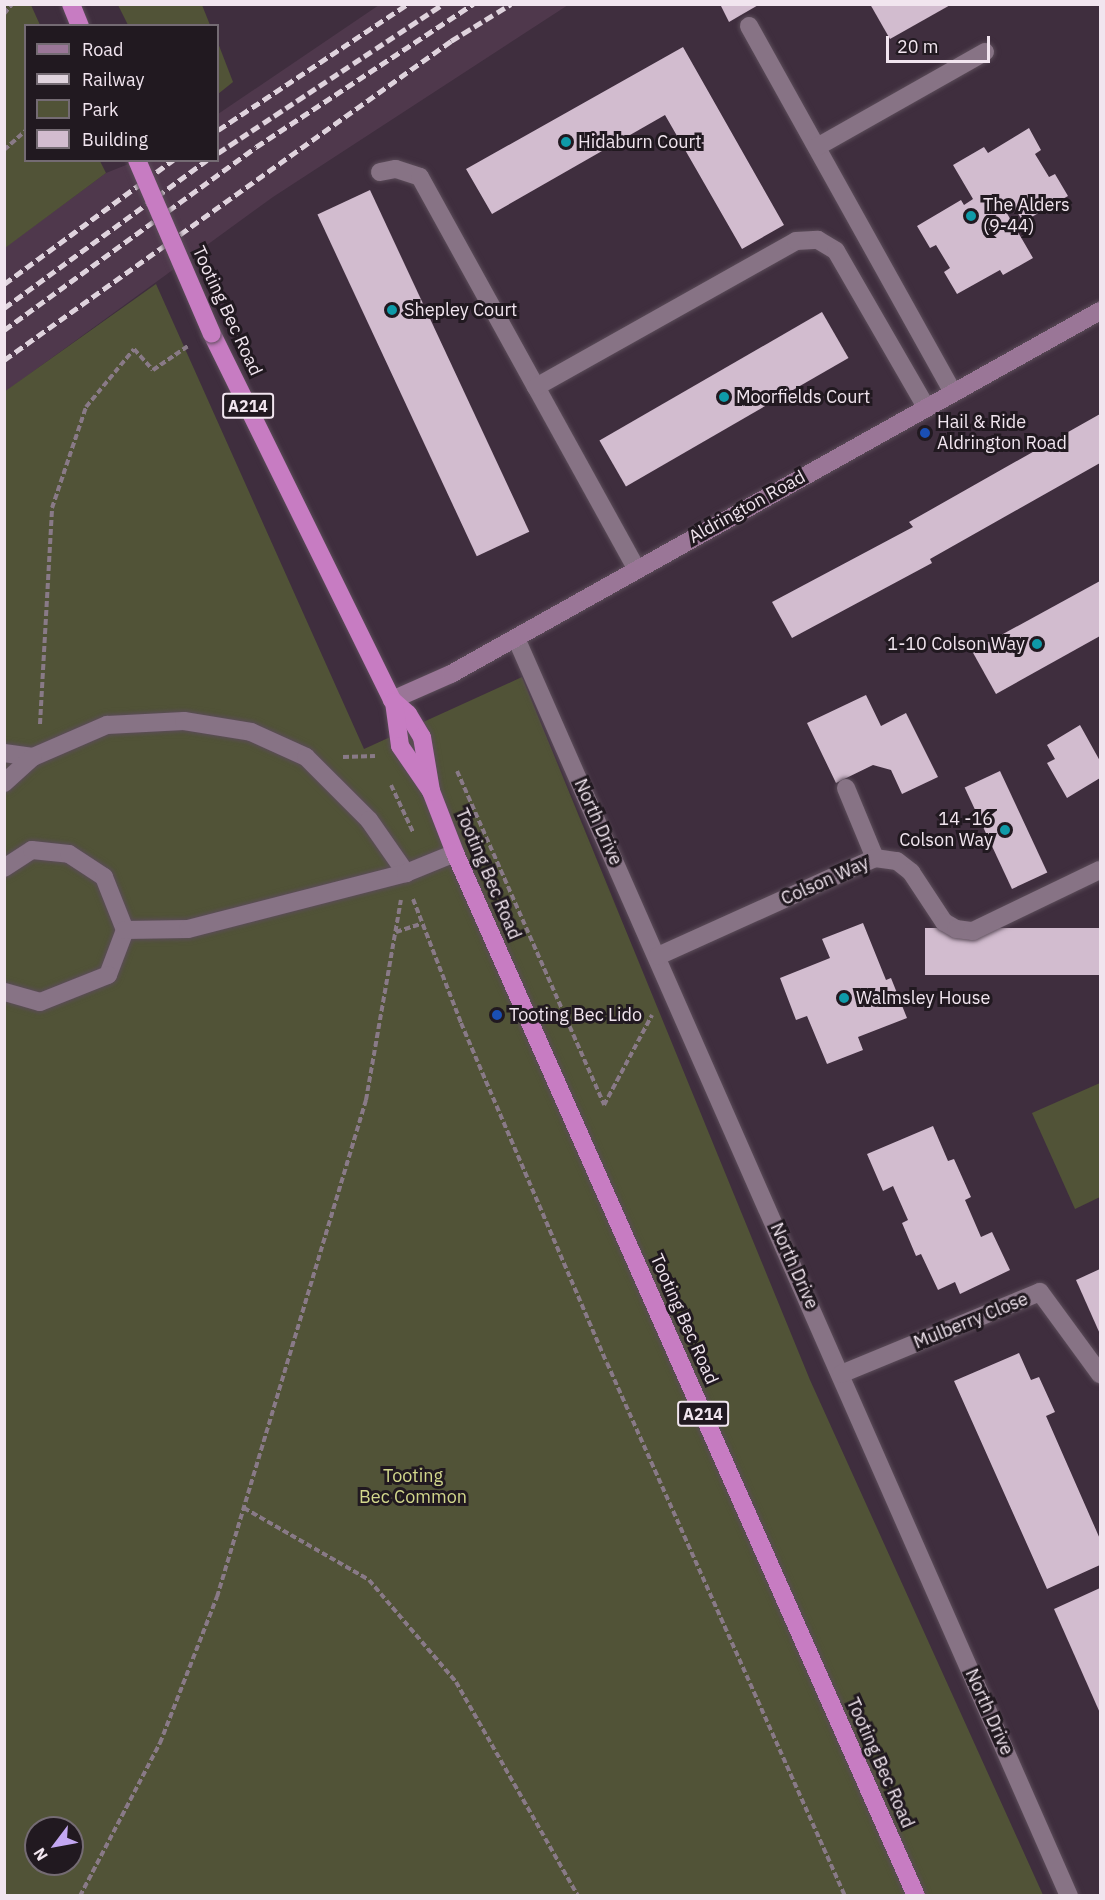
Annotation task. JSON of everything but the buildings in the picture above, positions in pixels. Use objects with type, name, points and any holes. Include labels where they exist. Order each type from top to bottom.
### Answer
[{"type":"highway","points":[[71,4],[79,24]]},
{"type":"highway","name":"Tooting Bec Road","points":[[138,162],[212,334],[393,701],[408,714],[422,737],[431,791],[455,853],[916,1896]]},
{"type":"street","points":[[749,26],[953,392]]},
{"type":"street","points":[[817,147],[985,52]]},
{"type":"street","points":[[380,172],[396,169],[420,177],[636,568]]},
{"type":"street","points":[[536,387],[796,241],[818,240],[836,251],[926,407]]},
{"type":"street","name":"Aldrington Road","points":[[393,701],[516,638],[636,568],[1101,311]]},
{"type":"street","name":"North Drive","points":[[516,638],[670,983],[1069,1896]]},
{"type":"street","points":[[4,783],[33,757],[107,725],[184,721],[251,732],[306,757],[369,820],[406,873]]},
{"type":"street","points":[[4,753],[33,757]]},
{"type":"street","points":[[846,788],[875,858]]},
{"type":"street","points":[[4,992],[40,1002],[108,975],[125,930],[104,877],[69,854],[32,850],[8,860]]},
{"type":"street","points":[[125,930],[188,929],[406,873],[455,853]]},
{"type":"street","name":"Colson Way","points":[[658,956],[875,858],[897,861],[911,872],[944,922],[956,929],[973,931],[1101,870]]},
{"type":"street","name":"Mulberry Close","points":[[841,1374],[1040,1292],[1101,1374]]},
{"type":"path","points":[[4,14],[12,4]]},
{"type":"path","points":[[4,150],[24,132]]},
{"type":"path","points":[[33,757],[44,709],[45,609],[52,508],[86,407],[134,349],[153,370],[191,344]]},
{"type":"path","points":[[453,762],[604,1105],[670,983]]},
{"type":"path","points":[[388,778],[428,864]]},
{"type":"path","points":[[80,1896],[160,1743],[217,1597],[366,1100],[396,932],[420,924],[602,1352],[845,1896]]},
{"type":"path","points":[[244,1508],[369,1580],[456,1682],[578,1896]]},
{"type":"shaded area","points":[[379,5],[568,5],[273,197],[5,392],[4,248],[106,173],[134,162],[219,162],[219,113]]},
{"type":"green space","points":[[5,4],[31,5],[40,24],[24,24],[24,162],[100,162],[106,173],[5,248]]},
{"type":"green space","points":[[118,5],[202,5],[210,24],[128,24]]},
{"type":"green space","points":[[219,46],[233,82],[219,93]]},
{"type":"green space","name":"Tooting Bec Common","points":[[156,284],[364,749],[522,677],[810,1380],[1043,1895],[5,1895],[4,392]]},
{"type":"green space","points":[[1100,1083],[1100,1197],[1075,1209],[1032,1113]]},
{"type":"railway","points":[[219,129],[408,4]]},
{"type":"railway","points":[[219,152],[443,4]]},
{"type":"railway","points":[[4,330],[256,147],[473,4]]},
{"type":"railway","points":[[4,360],[451,41],[511,4]]},
{"type":"railway","points":[[4,284],[170,162]]},
{"type":"railway","points":[[4,308],[204,162]]},
{"type":"place","name":"Hidaburn Court","points":[[566,142]]},
{"type":"place","name":"The Alders (9-44)","points":[[971,216]]},
{"type":"place","name":"Shepley Court","points":[[392,310]]},
{"type":"place","name":"Moorfields Court","points":[[724,397]]},
{"type":"place","name":"Hail & Ride Aldrington Road","points":[[925,433]]},
{"type":"place","name":"1-10 Colson Way","points":[[1037,644]]},
{"type":"place","name":"14 -16 Colson Way","points":[[1005,830]]},
{"type":"place","name":"Walmsley House","points":[[844,998]]},
{"type":"place","name":"Tooting Bec Lido","points":[[497,1015]]}]
